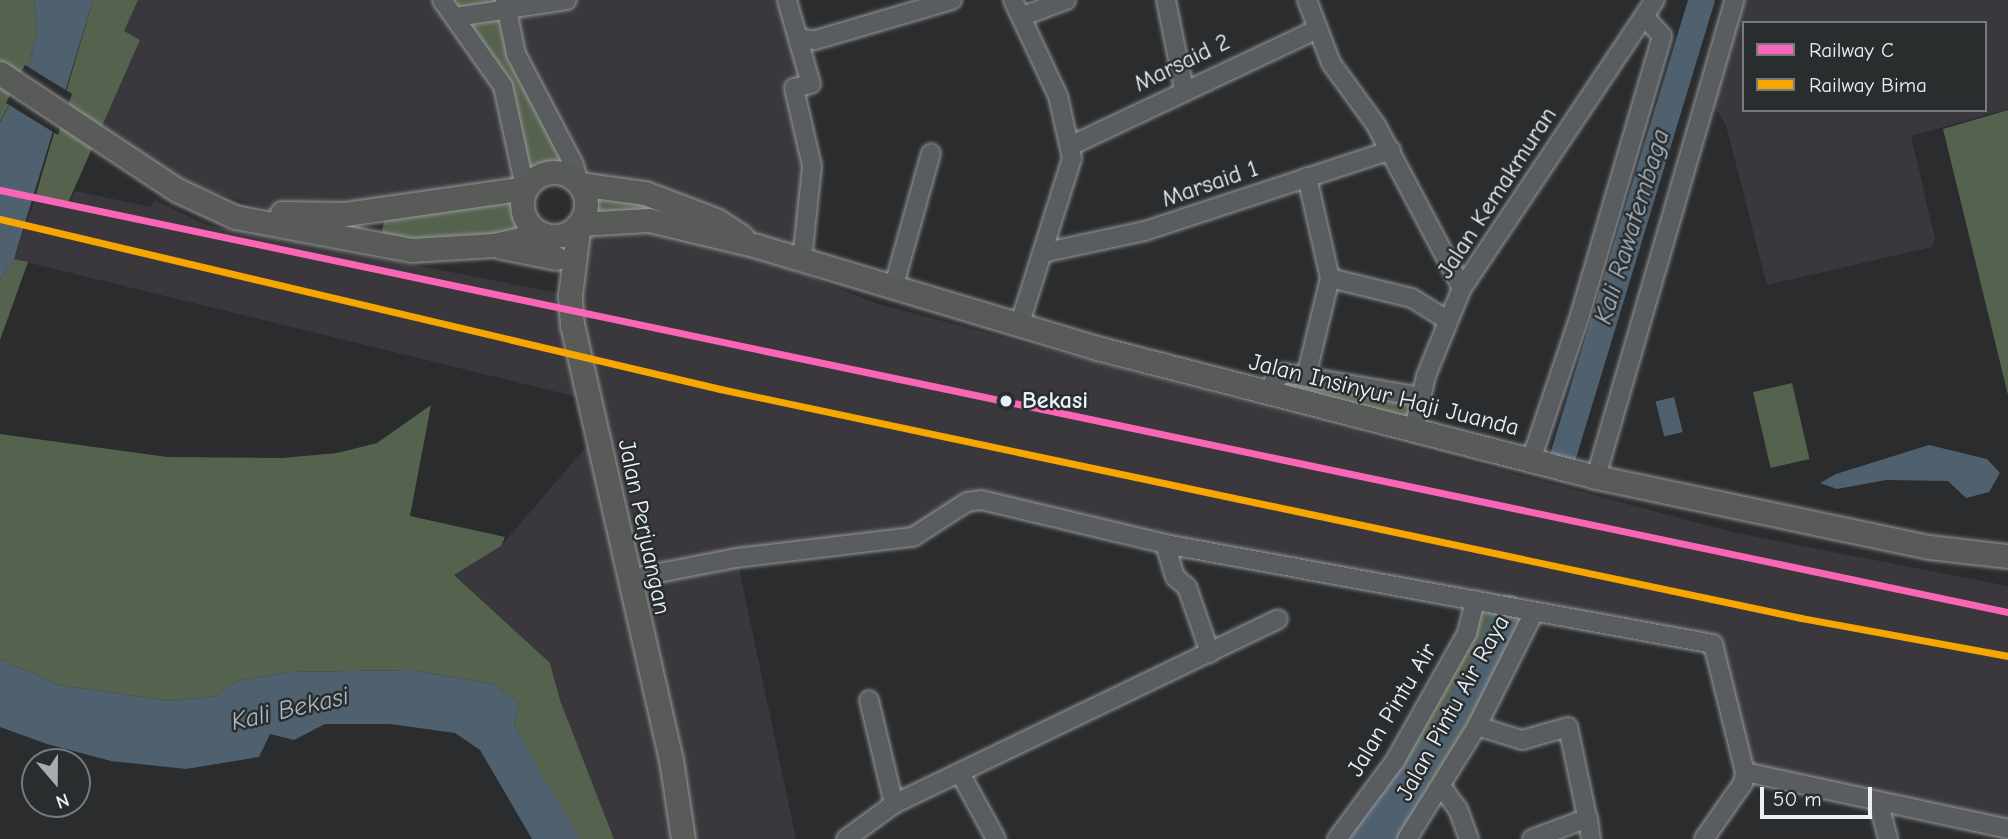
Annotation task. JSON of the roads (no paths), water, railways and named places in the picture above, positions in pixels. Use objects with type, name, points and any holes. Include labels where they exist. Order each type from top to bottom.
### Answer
[{"type":"main road","points":[[0,73],[126,153],[177,190],[235,217],[389,246],[438,250],[566,234],[579,224],[586,202],[579,184],[567,174],[549,172],[525,188],[345,214],[300,216],[277,212],[183,182],[126,153]]},
{"type":"main road","name":"Jalan Insinyur Haji Juanda","points":[[579,184],[645,193],[716,220],[757,246]]},
{"type":"main road","points":[[525,188],[521,205],[525,219],[545,235],[570,295]]},
{"type":"main road","points":[[389,206],[382,231],[389,246]]},
{"type":"main road","name":"Jalan Insinyur Haji Juanda","points":[[579,224],[649,220],[757,246],[1020,327],[1596,477],[1929,547],[2008,556]]},
{"type":"main road","name":"Jalan Perjuangan","points":[[579,224],[570,295],[572,326],[671,760],[684,839]]},
{"type":"main road","points":[[494,245],[556,258]]},
{"type":"street","points":[[442,0],[497,73],[510,108],[525,188]]},
{"type":"street","points":[[456,16],[506,5],[567,0]]},
{"type":"street","points":[[787,0],[801,39],[811,84],[794,88],[812,166],[802,261]]},
{"type":"street","points":[[801,39],[815,40],[953,0]]},
{"type":"street","points":[[1013,0],[1023,16],[1058,96],[1070,146],[1070,173],[1020,327]]},
{"type":"street","points":[[1023,16],[1066,0]]},
{"type":"street","points":[[1166,0],[1184,89]]},
{"type":"street","points":[[1307,0],[1331,63],[1391,150],[1462,288]]},
{"type":"street","name":"Jalan Kemakmuran","points":[[1414,429],[1447,320],[1462,288],[1655,0]]},
{"type":"street","points":[[1596,477],[1739,1]]},
{"type":"street","points":[[506,5],[516,54],[574,165],[579,184]]},
{"type":"street","points":[[1531,460],[1580,315],[1661,36],[1645,16]]},
{"type":"street","name":"Marsaid 2","points":[[1070,146],[1184,89],[1317,29]]},
{"type":"street","points":[[510,108],[514,97],[524,92],[537,98]]},
{"type":"street","name":"Marsaid 1","points":[[1042,253],[1145,232],[1391,150]]},
{"type":"street","points":[[893,289],[931,153]]},
{"type":"street","points":[[1306,377],[1330,278],[1307,177]]},
{"type":"street","points":[[1330,278],[1412,298],[1447,320]]},
{"type":"street","points":[[1271,394],[1277,375],[1306,377],[1422,397]]},
{"type":"street","points":[[628,579],[736,558],[913,537],[967,502],[981,500],[1165,544],[1531,611]]},
{"type":"street","points":[[1165,544],[1175,577],[1186,587],[1210,653]]},
{"type":"street","name":"Jalan Pintu Air","points":[[1337,839],[1395,761],[1467,633],[1480,602]]},
{"type":"street","name":"Jalan Pintu Air Raya","points":[[1407,839],[1477,726],[1531,611],[1713,644],[1745,772]]},
{"type":"street","points":[[846,839],[894,804],[1278,619]]},
{"type":"street","points":[[869,700],[894,804]]},
{"type":"street","points":[[1477,726],[1522,740],[1567,727],[1586,812]]},
{"type":"street","points":[[1704,839],[1743,783],[1745,772],[2008,829]]},
{"type":"street","points":[[960,773],[996,839]]},
{"type":"street","points":[[1441,786],[1458,809],[1469,839]]},
{"type":"street","points":[[1878,801],[1888,839]]},
{"type":"street","points":[[1532,839],[1588,818],[1591,839]]},
{"type":"water","points":[[34,0],[93,0],[14,259],[0,280],[0,122],[27,73],[37,32]]},
{"type":"water","points":[[1674,397],[1683,432],[1664,437],[1656,402]]},
{"type":"water","points":[[1929,445],[1987,459],[2000,473],[1989,492],[1966,498],[1948,481],[1886,480],[1837,489],[1820,483],[1836,474]]},
{"type":"water","name":"Kali Bekasi","points":[[0,659],[58,685],[171,701],[215,696],[237,681],[289,672],[411,670],[494,684],[519,703],[514,725],[579,839],[532,839],[480,750],[455,733],[390,724],[325,724],[294,740],[270,734],[259,757],[186,769],[111,761],[91,756],[91,748],[62,748],[0,727]]},
{"type":"water","points":[[1395,761],[1441,786],[1407,839],[1337,839]]},
{"type":"waterway","name":"Kali Rawatembaga","points":[[1564,453],[1702,0]]},
{"type":"waterway","name":"Kali Rawatembaga","points":[[1377,839],[1479,673],[1509,607]]},
{"type":"rail line","name":"C","points":[[0,190],[2008,612]]},
{"type":"rail line","name":"Bima","points":[[0,219],[720,389],[1801,618],[2008,656]]},
{"type":"place","name":"Bekasi","points":[[1006,401]]}]
